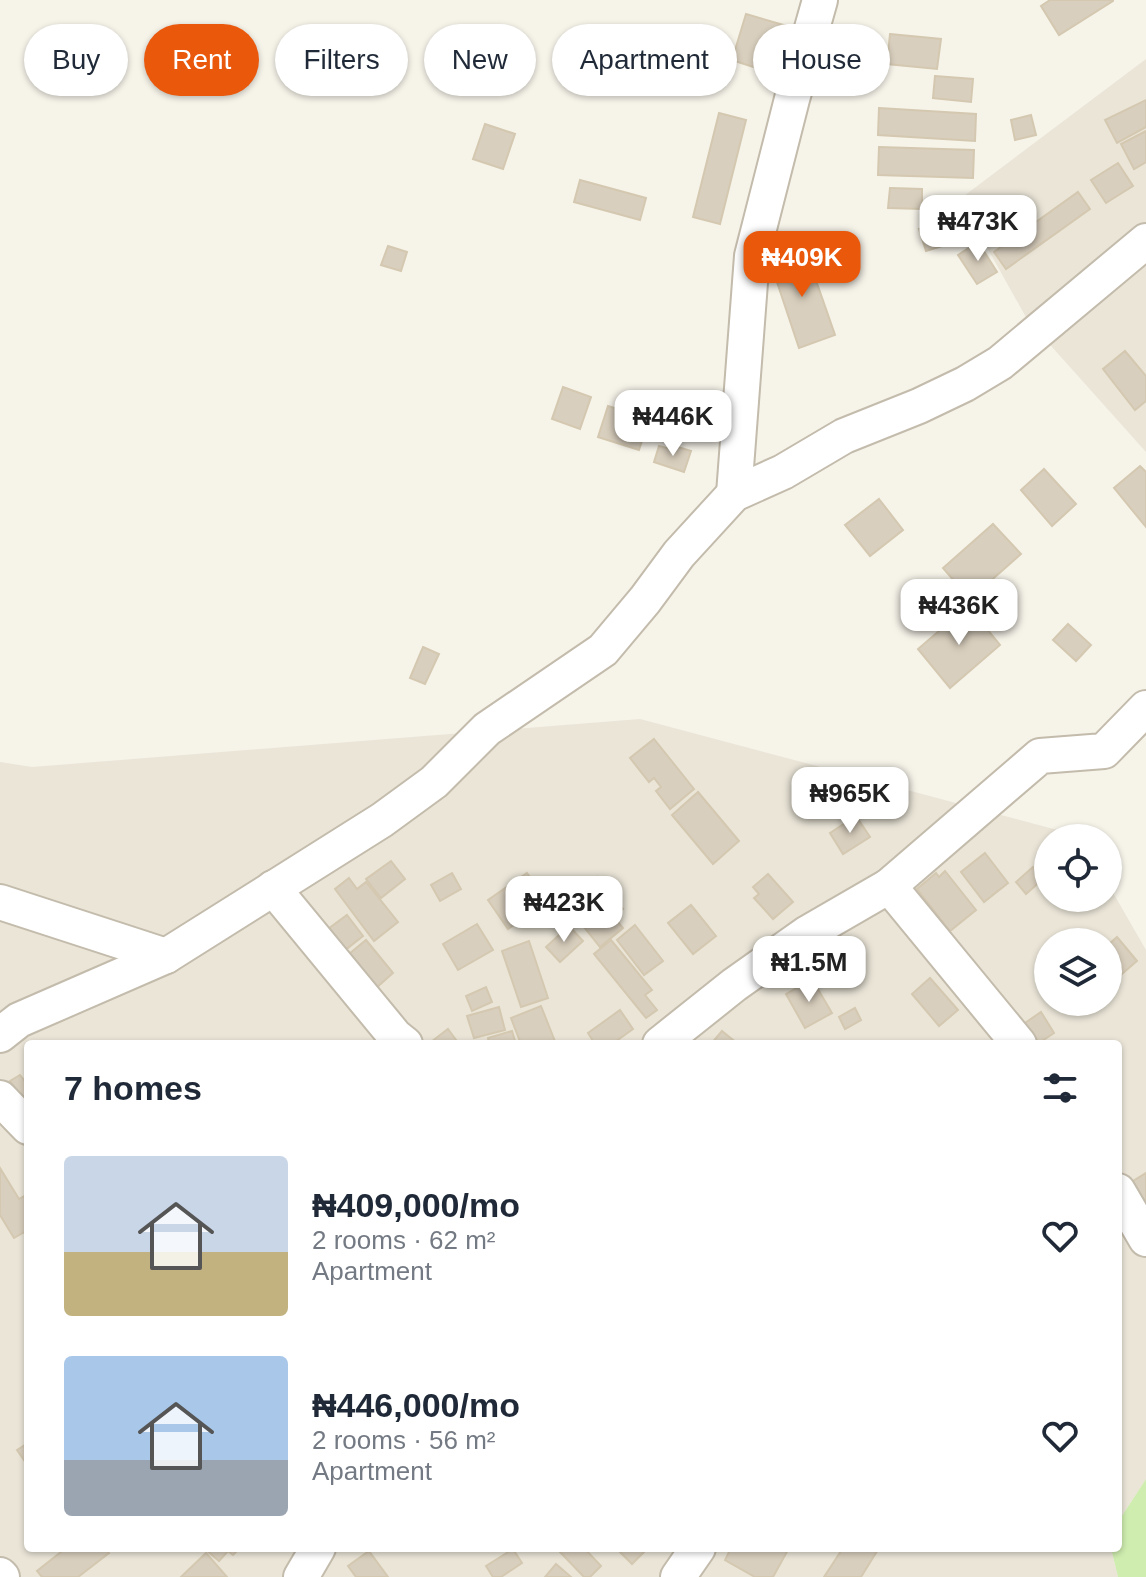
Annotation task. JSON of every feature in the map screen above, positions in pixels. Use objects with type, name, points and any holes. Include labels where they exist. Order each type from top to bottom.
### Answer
[{"type":"street","points":[[734,494],[752,256],[820,0]]},
{"type":"street","points":[[0,1035],[19,1020],[166,956],[382,820],[434,782],[487,729],[603,650],[679,554],[734,494],[783,472],[844,436],[919,406],[1000,363],[1146,241]]},
{"type":"street","points":[[665,1040],[734,985],[806,934],[889,886],[1040,756],[1104,751],[1146,708]]},
{"type":"street","points":[[889,886],[1016,1040]]},
{"type":"street","points":[[273,888],[400,1040]]},
{"type":"street","points":[[0,902],[166,956]]},
{"type":"street","points":[[0,1098],[24,1123]]},
{"type":"street","points":[[1122,1198],[1146,1239]]},
{"type":"street","points":[[301,1577],[316,1552]]},
{"type":"street","points":[[678,1577],[695,1552]]},
{"type":"shaded area","points":[[1146,59],[1146,452],[1027,319],[960,199]]},
{"type":"shaded area","points":[[640,719],[1035,824],[1034,912],[1122,912],[1122,908],[1146,950],[1146,1479],[1122,1516],[1122,1040],[24,1040],[24,1552],[1112,1552],[1118,1577],[0,1577],[0,762],[32,767]]},
{"type":"green space","points":[[1146,1479],[1146,1577],[1118,1577],[1112,1552],[1122,1552],[1122,1516]]},
{"type":"building","points":[[1050,0],[1113,1],[1059,35],[1041,6]]},
{"type":"building","points":[[746,14],[780,24],[753,24],[753,67],[737,62],[737,44]]},
{"type":"building","points":[[890,34],[941,39],[937,69],[890,64]]},
{"type":"building","points":[[935,76],[973,79],[971,102],[933,98]]},
{"type":"building","points":[[1146,100],[1146,127],[1117,143],[1105,120]]},
{"type":"building","points":[[879,108],[976,114],[975,141],[878,135]]},
{"type":"building","points":[[719,113],[746,120],[720,224],[693,217]]},
{"type":"building","points":[[1031,115],[1036,135],[1015,140],[1011,120]]},
{"type":"building","points":[[485,124],[515,134],[503,169],[473,159]]},
{"type":"building","points":[[1146,131],[1146,162],[1134,169],[1121,144]]},
{"type":"building","points":[[879,147],[974,150],[973,178],[878,175]]},
{"type":"building","points":[[1118,163],[1133,186],[1106,203],[1091,180]]},
{"type":"building","points":[[580,180],[646,198],[640,220],[574,202]]},
{"type":"building","points":[[890,188],[922,189],[922,209],[888,208]]},
{"type":"building","points":[[1078,192],[1090,209],[1006,269],[994,252]]},
{"type":"building","points":[[985,202],[1008,233],[996,242],[974,211]]},
{"type":"building","points":[[961,216],[968,238],[926,251],[919,229]]},
{"type":"building","points":[[978,242],[997,272],[977,284],[958,255]]},
{"type":"building","points":[[388,246],[407,252],[401,271],[381,265]]},
{"type":"building","points":[[805,249],[835,335],[799,348],[770,261]]},
{"type":"building","points":[[1125,351],[1146,376],[1146,401],[1135,410],[1103,369]]},
{"type":"building","points":[[563,387],[591,397],[580,429],[552,419]]},
{"type":"building","points":[[608,406],[649,419],[639,450],[598,437]]},
{"type":"building","points":[[671,445],[691,451],[684,472],[654,462],[659,446],[670,449]]},
{"type":"building","points":[[1140,466],[1146,472],[1146,527],[1114,488]]},
{"type":"building","points":[[1044,469],[1076,504],[1052,526],[1021,490]]},
{"type":"building","points":[[879,499],[903,530],[870,556],[845,525]]},
{"type":"building","points":[[993,524],[1021,554],[970,599],[943,568]]},
{"type":"building","points":[[968,606],[1000,645],[950,688],[918,649]]},
{"type":"building","points":[[1068,624],[1091,645],[1076,661],[1053,640]]},
{"type":"building","points":[[423,647],[439,654],[425,684],[410,678]]},
{"type":"building","points":[[654,739],[694,789],[670,809],[656,791],[661,787],[654,778],[649,782],[630,758]]},
{"type":"building","points":[[698,792],[739,841],[713,864],[672,815]]},
{"type":"building","points":[[856,816],[870,837],[843,854],[830,833]]},
{"type":"building","points":[[985,853],[1008,883],[984,902],[961,872]]},
{"type":"building","points":[[391,861],[405,879],[381,898],[366,879]]},
{"type":"building","points":[[1034,868],[1034,887],[1026,894],[1016,882]]},
{"type":"building","points":[[945,871],[976,910],[950,931],[917,889],[936,873],[939,877]]},
{"type":"building","points":[[452,873],[461,889],[440,901],[431,885]]},
{"type":"building","points":[[527,873],[547,902],[508,929],[488,900]]},
{"type":"building","points":[[768,874],[793,902],[773,919],[754,898],[759,894],[753,887]]},
{"type":"building","points":[[597,877],[623,909],[614,917],[623,928],[600,947],[565,903]]},
{"type":"building","points":[[349,878],[357,889],[366,882],[398,922],[374,941],[335,889]]},
{"type":"building","points":[[691,905],[716,936],[693,954],[668,923]]},
{"type":"building","points":[[347,915],[363,936],[344,951],[328,929]]},
{"type":"building","points":[[477,924],[493,950],[458,970],[443,944]]},
{"type":"building","points":[[635,925],[663,961],[644,975],[617,940]]},
{"type":"building","points":[[569,926],[583,941],[560,962],[546,947]]},
{"type":"building","points":[[366,940],[393,973],[375,989],[348,955]]},
{"type":"building","points":[[611,940],[652,990],[645,995],[657,1010],[646,1018],[594,954]]},
{"type":"building","points":[[529,941],[548,998],[521,1007],[502,951]]},
{"type":"building","points":[[833,943],[841,956],[832,962],[824,948]]},
{"type":"building","points":[[1122,943],[1137,961],[1122,974]]},
{"type":"building","points":[[930,978],[958,1010],[939,1026],[912,994]]},
{"type":"building","points":[[812,979],[832,1013],[805,1028],[786,994]]},
{"type":"building","points":[[486,987],[492,1002],[472,1011],[466,996]]},
{"type":"building","points":[[541,1006],[554,1040],[519,1040],[511,1018]]},
{"type":"building","points":[[499,1007],[505,1030],[474,1038],[467,1016]]},
{"type":"building","points":[[855,1008],[861,1020],[845,1029],[839,1017]]},
{"type":"building","points":[[620,1010],[633,1029],[618,1040],[592,1040],[588,1033]]},
{"type":"building","points":[[1035,1016],[1043,1016],[1054,1033],[1044,1040],[1037,1040],[1025,1023]]},
{"type":"building","points":[[448,1029],[456,1040],[434,1040]]},
{"type":"building","points":[[512,1031],[515,1040],[488,1040]]},
{"type":"building","points":[[722,1031],[733,1040],[714,1040]]},
{"type":"building","points":[[20,1075],[24,1080],[24,1101],[10,1081]]},
{"type":"building","points":[[0,1168],[19,1199],[24,1196],[24,1232],[14,1238],[0,1215]]},
{"type":"building","points":[[1146,1173],[1146,1204],[1133,1181]]},
{"type":"building","points":[[24,1446],[24,1460],[17,1450]]},
{"type":"building","points":[[61,1552],[109,1553],[78,1577],[42,1577],[37,1571]]},
{"type":"building","points":[[209,1552],[227,1552],[219,1561]]},
{"type":"building","points":[[370,1552],[388,1577],[356,1577],[348,1566]]},
{"type":"building","points":[[508,1552],[515,1552],[522,1563],[501,1577],[493,1577],[486,1566]]},
{"type":"building","points":[[560,1552],[588,1552],[601,1566],[590,1577],[584,1577]]},
{"type":"building","points":[[620,1552],[644,1552],[632,1564]]},
{"type":"building","points":[[729,1552],[787,1552],[773,1577],[755,1577],[725,1560]]},
{"type":"building","points":[[840,1552],[877,1552],[861,1577],[824,1577]]},
{"type":"building","points":[[206,1553],[227,1577],[181,1577]]},
{"type":"building","points":[[556,1564],[571,1577],[545,1577]]}]
